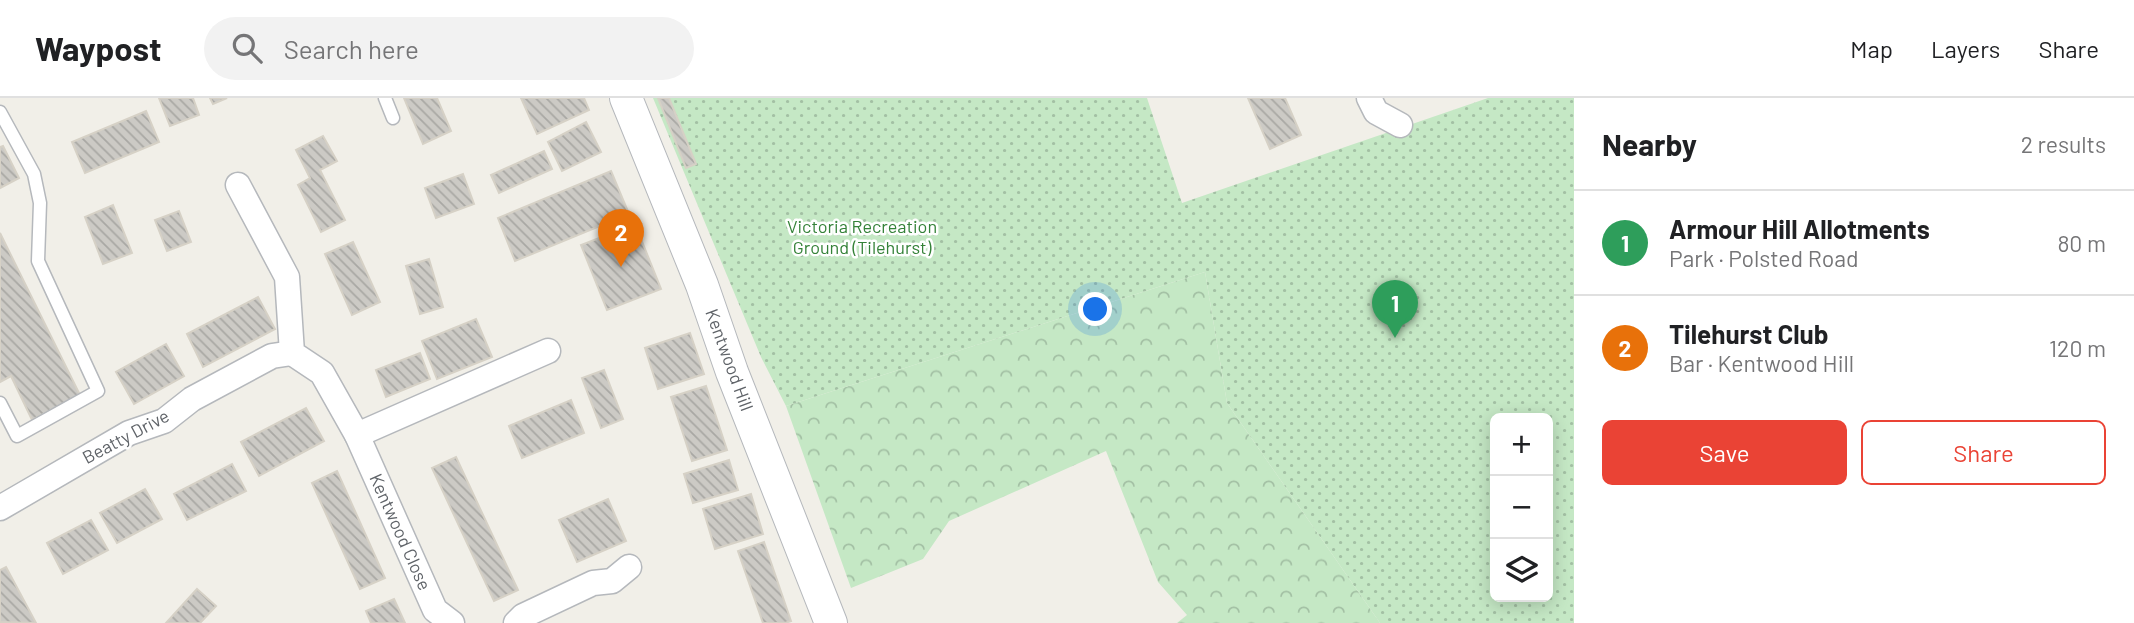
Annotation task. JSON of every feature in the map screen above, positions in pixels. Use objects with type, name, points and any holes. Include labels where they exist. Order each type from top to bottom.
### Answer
[{"type":"street","name":"Kentwood Hill","points":[[626,98],[702,285],[732,372],[831,623]]},
{"type":"street","points":[[1369,98],[1376,112],[1400,125]]},
{"type":"street","points":[[238,185],[287,277],[292,352]]},
{"type":"street","points":[[357,435],[548,351]]},
{"type":"street","name":"Kentwood Close","points":[[292,352],[322,373],[357,435],[435,610],[452,623]]},
{"type":"street","name":"Beatty Drive","points":[[0,508],[129,433],[164,421],[192,399],[272,356],[292,352]]},
{"type":"street","points":[[516,623],[523,616],[593,583],[612,581],[629,567]]},
{"type":"lane","points":[[385,98],[393,118]]},
{"type":"lane","points":[[0,112],[34,174],[40,203],[38,261],[98,391],[18,436],[0,403]]},
{"type":"green space","name":"Victoria Recreation Ground (Tilehurst)","points":[[653,98],[1147,98],[1182,203],[1488,98],[1574,98],[1574,623],[1380,623],[1227,403],[1205,272],[786,406],[761,357]]},
{"type":"green space","points":[[1205,272],[1227,403],[1380,623],[1177,623],[1187,615],[1158,582],[1106,451],[949,521],[923,559],[851,588],[786,406]]},
{"type":"building","points":[[159,98],[193,98],[199,115],[170,126]]},
{"type":"building","points":[[210,98],[227,98],[213,104]]},
{"type":"building","points":[[404,98],[437,98],[451,131],[423,144]]},
{"type":"building","points":[[521,98],[584,98],[589,110],[537,134]]},
{"type":"building","points":[[658,98],[669,98],[696,164],[686,168]]},
{"type":"building","points":[[1248,98],[1285,98],[1301,135],[1270,149]]},
{"type":"building","points":[[146,111],[159,142],[85,173],[72,142]]},
{"type":"building","points":[[586,122],[601,152],[562,171],[548,142]]},
{"type":"building","points":[[323,136],[337,161],[320,170],[345,220],[321,232],[298,185],[310,178],[296,150]]},
{"type":"building","points":[[3,146],[19,178],[0,188],[0,147]]},
{"type":"building","points":[[544,151],[552,169],[499,193],[491,175]]},
{"type":"building","points":[[611,171],[629,214],[515,261],[498,218]]},
{"type":"building","points":[[463,174],[474,204],[436,218],[425,188]]},
{"type":"building","points":[[113,205],[132,253],[103,264],[85,217]]},
{"type":"building","points":[[179,211],[191,242],[167,251],[155,220]]},
{"type":"building","points":[[635,224],[661,289],[607,310],[581,245]]},
{"type":"building","points":[[0,233],[80,395],[32,420],[11,376],[0,382]]},
{"type":"building","points":[[353,242],[380,302],[352,315],[325,254]]},
{"type":"building","points":[[429,259],[443,307],[420,314],[406,266]]},
{"type":"building","points":[[258,297],[275,329],[203,367],[187,334]]},
{"type":"building","points":[[476,319],[492,357],[437,379],[422,341]]},
{"type":"building","points":[[690,333],[704,374],[658,389],[645,348]]},
{"type":"building","points":[[166,344],[184,376],[134,404],[116,372]]},
{"type":"building","points":[[420,353],[430,379],[386,397],[376,370]]},
{"type":"building","points":[[604,370],[623,419],[601,428],[582,378]]},
{"type":"building","points":[[706,386],[727,450],[692,461],[671,397]]},
{"type":"building","points":[[571,400],[584,433],[522,458],[509,426]]},
{"type":"building","points":[[306,408],[324,441],[259,476],[241,442]]},
{"type":"building","points":[[456,457],[518,590],[494,601],[432,468]]},
{"type":"building","points":[[729,460],[738,490],[693,503],[684,474]]},
{"type":"building","points":[[232,464],[246,491],[187,520],[174,494]]},
{"type":"building","points":[[337,471],[385,578],[360,589],[312,483]]},
{"type":"building","points":[[145,489],[162,519],[117,543],[100,513]]},
{"type":"building","points":[[751,494],[763,534],[715,549],[703,509]]},
{"type":"building","points":[[608,499],[626,541],[577,562],[559,520]]},
{"type":"building","points":[[91,520],[108,550],[63,574],[47,543]]},
{"type":"building","points":[[764,542],[791,621],[785,623],[763,623],[738,551]]},
{"type":"building","points":[[6,567],[36,623],[0,622],[0,570]]},
{"type":"building","points":[[197,589],[216,606],[200,623],[166,623]]},
{"type":"building","points":[[394,599],[405,623],[371,623],[366,611]]},
{"type":"place","name":"Tilehurst Club","points":[[621,267]]},
{"type":"place","name":"Armour Hill Allotments","points":[[1395,338]]}]
